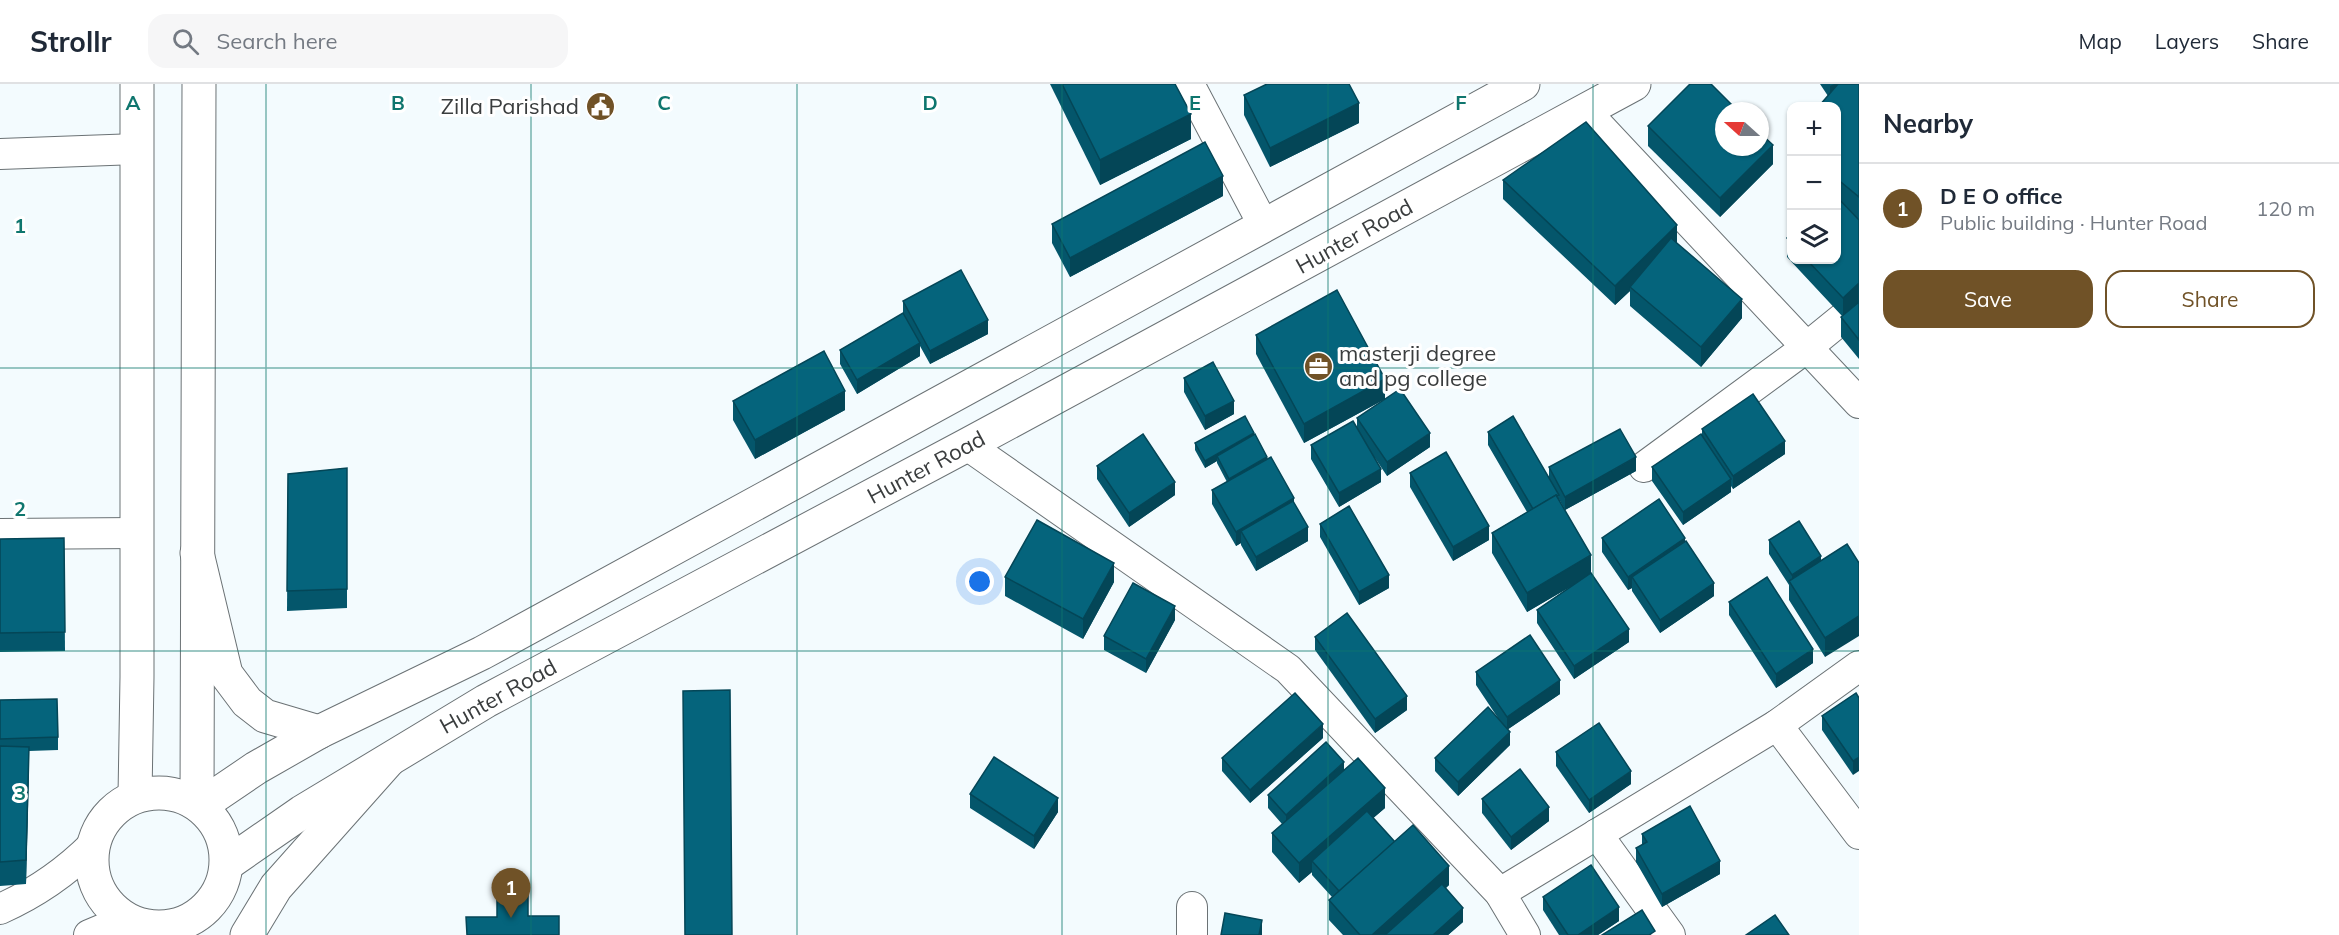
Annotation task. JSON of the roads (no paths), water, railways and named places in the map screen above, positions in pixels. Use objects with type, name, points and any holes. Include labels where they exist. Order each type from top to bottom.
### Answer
[{"type":"main road","points":[[135,796],[137,84]]},
{"type":"main road","points":[[199,84],[197,553],[199,805]]},
{"type":"main road","name":"Hunter Road","points":[[199,805],[256,768],[319,732],[482,653],[1523,84]]},
{"type":"main road","name":"Hunter Road","points":[[227,864],[302,812],[486,700],[967,445],[1634,84]]},
{"type":"main road","points":[[197,553],[226,674],[247,702],[265,716],[319,732]]},
{"type":"main road","points":[[247,935],[276,887],[388,760]]},
{"type":"main road","points":[[156,793],[174,794],[199,805],[215,824],[223,840],[227,864],[223,881],[200,923],[161,927],[131,926],[102,895],[95,879],[92,862],[93,845],[100,828],[110,814],[123,802],[135,796],[156,793]]},
{"type":"street","points":[[1189,84],[1264,226]]},
{"type":"street","points":[[1585,111],[1859,404]]},
{"type":"street","points":[[0,154],[137,149]]},
{"type":"street","points":[[1644,467],[1806,348],[1859,305]]},
{"type":"street","points":[[967,445],[1288,669],[1500,893],[1525,935]]},
{"type":"street","points":[[0,534],[136,533]]},
{"type":"street","points":[[1500,893],[1776,725],[1859,666]]},
{"type":"street","points":[[1776,725],[1859,834]]},
{"type":"street","points":[[1597,834],[1670,935]]},
{"type":"street","points":[[0,909],[32,895],[70,868],[93,845]]},
{"type":"street","points":[[89,935],[131,926]]},
{"type":"place","name":"Zilla Parishad","points":[[600,106]]},
{"type":"place","name":"masterji degree and pg college","points":[[1318,366]]},
{"type":"place","name":"D E O office","points":[[511,918]]}]
